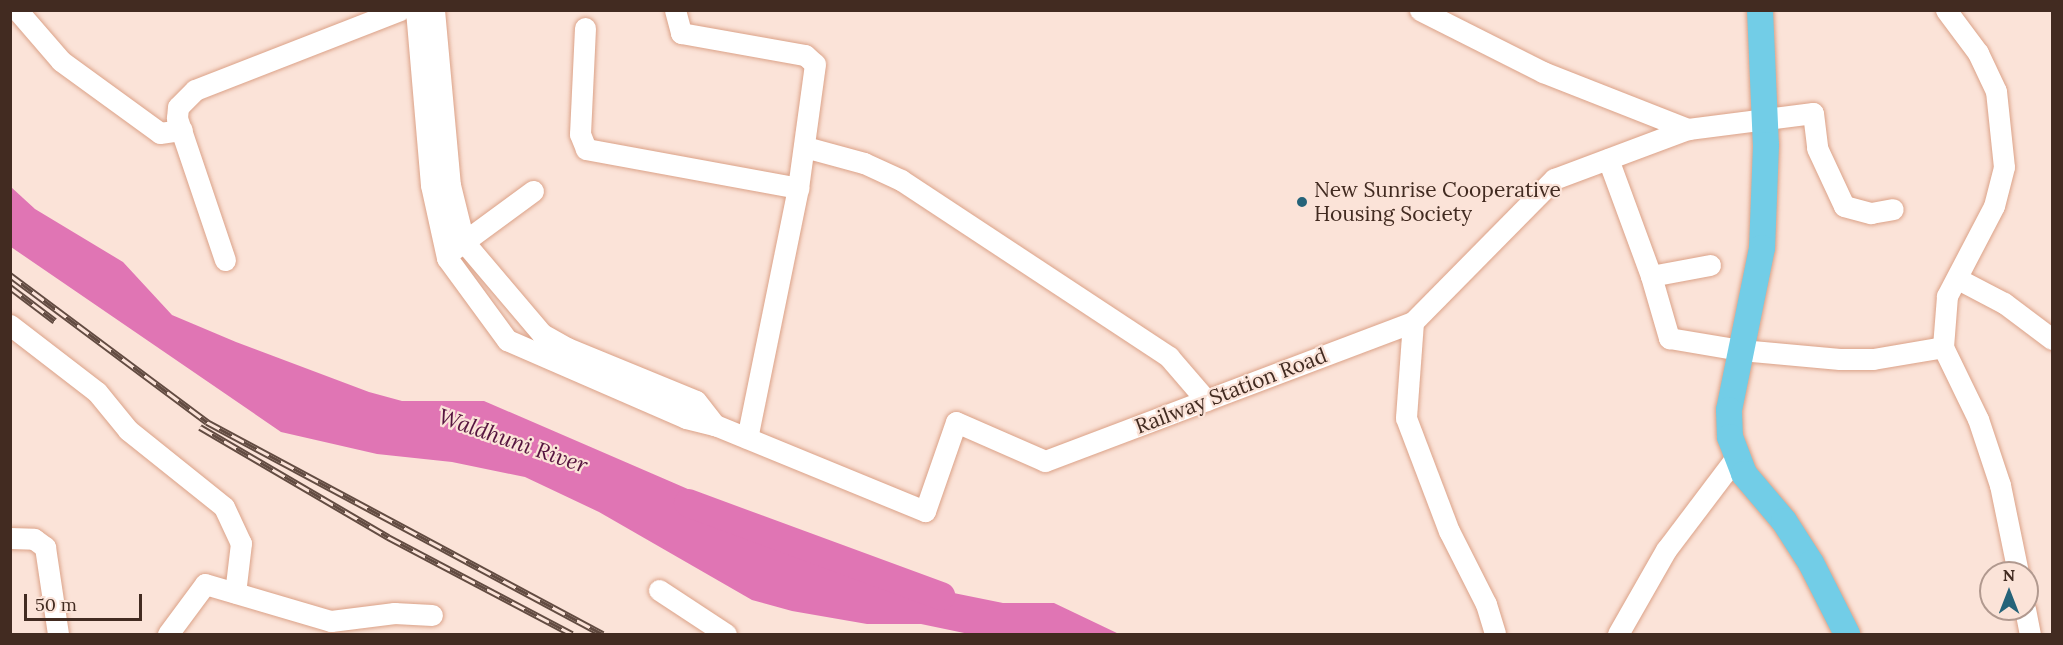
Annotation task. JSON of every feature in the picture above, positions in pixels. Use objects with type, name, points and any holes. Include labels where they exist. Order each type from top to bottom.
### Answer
[{"type":"main road","points":[[1760,10],[1765,119],[1762,248],[1729,410],[1730,437],[1744,474],[1784,521],[1811,563],[1846,634]]},
{"type":"street","points":[[17,10],[60,61],[160,132],[182,130]]},
{"type":"street","points":[[225,260],[182,130],[178,107],[195,90],[400,10]]},
{"type":"street","name":"Railway Station Road","points":[[416,10],[431,185],[446,255],[507,340],[687,418],[715,425],[925,511],[956,422],[1045,461],[1413,322],[1554,179],[1688,129],[1813,112],[1817,148],[1844,206],[1871,213],[1893,209]]},
{"type":"street","name":"Railway Station Road","points":[[434,10],[450,184],[464,242],[542,334],[696,401],[715,425]]},
{"type":"street","points":[[675,10],[677,28],[688,35],[811,59],[815,70],[806,147],[747,438]]},
{"type":"street","points":[[1420,10],[1543,72],[1688,129]]},
{"type":"street","points":[[1946,10],[1978,53],[1996,91],[2004,167],[1994,206],[1958,279],[1947,296],[1943,347],[1978,419],[2000,485],[2016,561]]},
{"type":"street","points":[[585,28],[580,134],[586,148],[798,188]]},
{"type":"street","points":[[806,147],[864,163],[901,180],[1169,357],[1206,400]]},
{"type":"street","points":[[1608,159],[1651,276],[1669,338],[1741,350],[1873,359],[1943,347]]},
{"type":"street","points":[[446,255],[533,191]]},
{"type":"street","points":[[1651,276],[1710,265]]},
{"type":"street","points":[[1958,279],[2004,303],[2052,339]]},
{"type":"street","points":[[1413,322],[1406,418],[1449,531],[1486,604],[1495,634]]},
{"type":"street","points":[[10,325],[97,392],[128,430],[224,507],[241,543],[235,593]]},
{"type":"street","points":[[1618,634],[1666,550],[1737,456]]},
{"type":"street","points":[[10,538],[34,539],[45,547],[58,634]]},
{"type":"street","points":[[168,634],[205,584],[328,628],[394,613],[432,615]]},
{"type":"street","points":[[659,590],[726,634]]},
{"type":"water","points":[[11,187],[35,209],[123,262],[172,315],[236,342],[369,392],[402,401],[484,401],[704,496],[725,517],[752,533],[830,568],[1003,603],[1054,603],[1119,634],[969,634],[921,624],[867,624],[792,611],[752,600],[599,512],[525,477],[452,462],[377,454],[281,432],[11,247]]},
{"type":"waterway","name":"Waldhuni River","points":[[688,503],[941,596]]},
{"type":"railway","points":[[10,275],[207,422],[603,634]]},
{"type":"railway","points":[[10,287],[55,321]]},
{"type":"railway","points":[[200,427],[388,537],[572,634]]},
{"type":"place","name":"New Sunrise Cooperative Housing Society","points":[[1302,202]]}]
